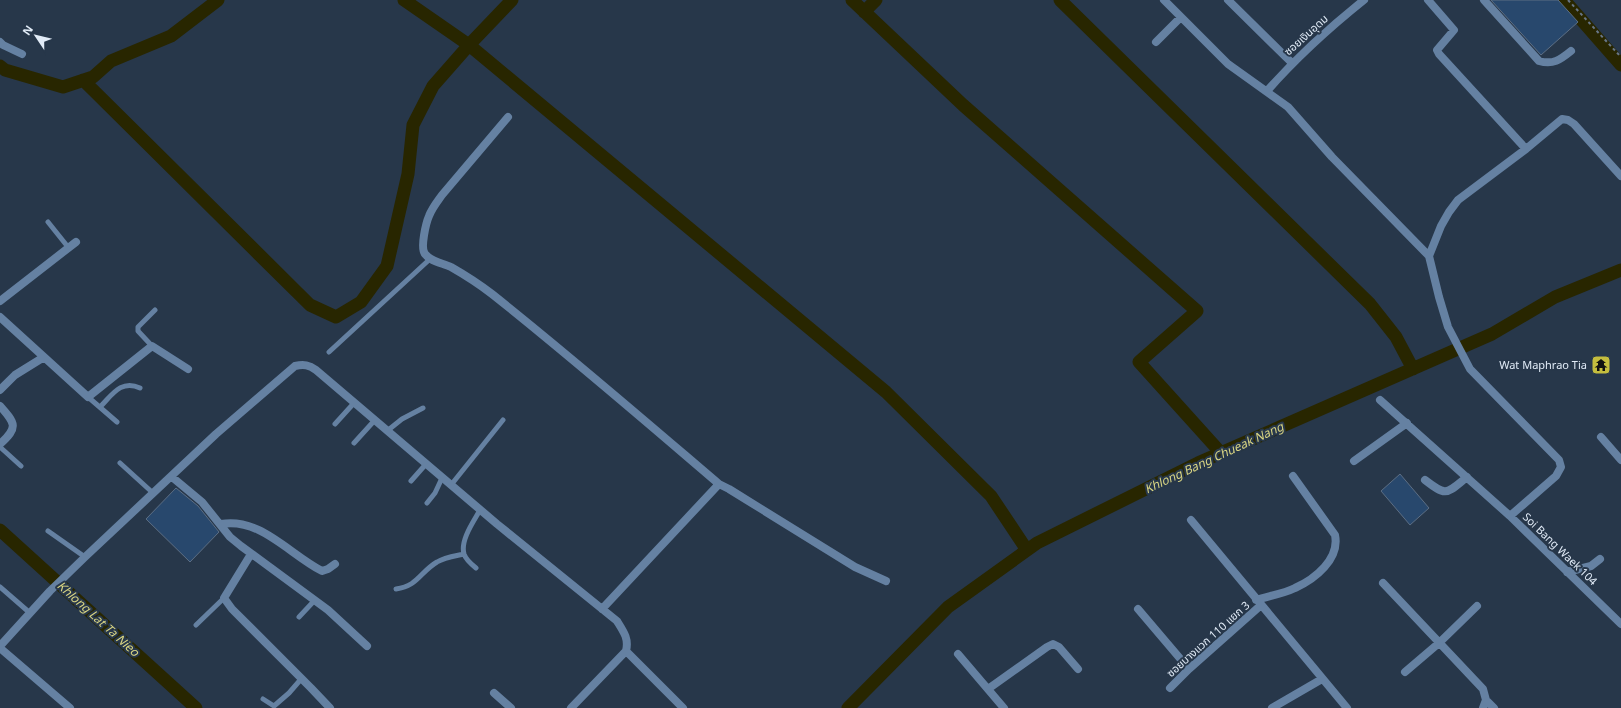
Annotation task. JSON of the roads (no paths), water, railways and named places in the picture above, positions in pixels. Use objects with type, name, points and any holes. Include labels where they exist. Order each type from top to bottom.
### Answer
[{"type":"street","points":[[1164,0],[1228,64],[1239,73],[1267,90],[1288,107],[1332,157],[1429,256],[1441,226],[1458,200],[1526,149],[1562,119],[1568,120],[1621,176]]},
{"type":"street","points":[[1228,0],[1292,63]]},
{"type":"street","name":"ซอยเงินอุดม","points":[[1267,90],[1292,63],[1327,30],[1364,0]]},
{"type":"street","points":[[1428,0],[1454,30],[1439,46],[1437,50],[1439,54],[1526,149]]},
{"type":"street","points":[[1484,0],[1539,60],[1548,64],[1558,62],[1571,51]]},
{"type":"street","points":[[1156,42],[1181,17]]},
{"type":"street","points":[[0,42],[22,54]]},
{"type":"street","points":[[508,117],[433,207],[428,217],[422,246],[424,253],[430,259],[450,266],[467,276],[491,293],[719,484],[730,489],[855,567],[886,581]]},
{"type":"street","points":[[0,301],[76,242]]},
{"type":"street","name":"Soi Bang Waek 104","points":[[1429,256],[1448,327],[1470,369],[1559,460],[1561,467],[1556,476],[1510,516],[1621,624]]},
{"type":"street","points":[[0,317],[88,397],[152,346],[188,369]]},
{"type":"street","points":[[0,390],[14,375],[44,357]]},
{"type":"street","points":[[70,708],[1,645],[72,569],[153,493],[172,477],[227,424],[295,366],[302,364],[310,366],[480,510],[617,621],[626,634],[628,643],[626,651],[571,708]]},
{"type":"street","points":[[1380,400],[1510,516]]},
{"type":"street","points":[[0,406],[13,420],[12,431],[0,445]]},
{"type":"street","points":[[1354,461],[1406,424]]},
{"type":"street","points":[[1601,437],[1621,460]]},
{"type":"street","points":[[1258,603],[1294,589],[1306,582],[1327,564],[1335,552],[1337,542],[1335,535],[1293,476]]},
{"type":"street","points":[[172,477],[202,502],[230,537],[339,620],[367,646]]},
{"type":"street","points":[[1425,480],[1442,492],[1448,492],[1467,477]]},
{"type":"street","points":[[602,609],[719,484]]},
{"type":"street","points":[[1190,520],[1347,708]]},
{"type":"street","points":[[221,524],[232,522],[256,528],[322,571],[335,564]]},
{"type":"street","points":[[251,554],[224,598],[232,609],[302,678],[330,708]]},
{"type":"street","points":[[1567,572],[1591,566],[1600,559]]},
{"type":"street","points":[[1383,583],[1483,689],[1485,704],[1494,708]]},
{"type":"street","name":"ซอยบางแวก 110 แยก 3","points":[[1170,688],[1258,603]]},
{"type":"street","points":[[1405,672],[1477,606]]},
{"type":"street","points":[[1138,609],[1189,668]]},
{"type":"street","points":[[988,689],[1047,647],[1054,644],[1078,669]]},
{"type":"street","points":[[626,651],[683,708]]},
{"type":"street","points":[[958,654],[1004,708]]},
{"type":"street","points":[[1272,708],[1322,678]]},
{"type":"street","points":[[494,693],[511,708]]},
{"type":"lane","points":[[48,222],[68,247]]},
{"type":"lane","points":[[329,352],[430,259]]},
{"type":"lane","points":[[152,346],[138,331],[138,327],[155,310]]},
{"type":"lane","points":[[100,407],[121,386],[133,384],[140,388]]},
{"type":"lane","points":[[88,397],[117,422]]},
{"type":"lane","points":[[335,424],[354,403]]},
{"type":"lane","points":[[387,432],[402,419],[423,408]]},
{"type":"lane","points":[[451,485],[503,420]]},
{"type":"lane","points":[[354,443],[374,421]]},
{"type":"lane","points":[[0,445],[20,466]]},
{"type":"lane","points":[[120,462],[153,493]]},
{"type":"lane","points":[[411,481],[426,464]]},
{"type":"lane","points":[[427,504],[435,493],[442,478]]},
{"type":"lane","points":[[476,568],[464,554],[463,548],[466,538],[480,510]]},
{"type":"lane","points":[[48,531],[67,543],[85,558]]},
{"type":"lane","points":[[396,589],[412,585],[436,563],[444,559],[464,554]]},
{"type":"lane","points":[[0,587],[30,613]]},
{"type":"lane","points":[[196,625],[224,598]]},
{"type":"lane","points":[[299,617],[314,601]]},
{"type":"lane","points":[[263,699],[275,707],[302,678]]},
{"type":"waterway","points":[[0,66],[5,70],[63,87],[93,77],[111,61],[171,36],[218,0]]},
{"type":"waterway","points":[[404,0],[469,45],[886,392],[991,496],[1027,550]]},
{"type":"waterway","points":[[83,80],[310,305],[336,317],[361,302],[387,266],[408,174],[413,125],[433,86],[469,45],[512,0]]},
{"type":"waterway","points":[[852,0],[963,105],[1197,311],[1139,362],[1221,453]]},
{"type":"waterway","points":[[864,12],[876,0]]},
{"type":"waterway","points":[[1060,0],[1370,304],[1396,337],[1413,369]]},
{"type":"waterway","points":[[1564,0],[1621,65]]},
{"type":"waterway","name":"Khlong Bang Chueak Nang","points":[[848,708],[948,607],[1037,543],[1198,463],[1492,334],[1555,297],[1621,270]]},
{"type":"waterway","name":"Khlong Lat Ta Nieo","points":[[0,530],[196,708]]},
{"type":"place","name":"Wat Maphrao Tia","points":[[1601,365]]}]
